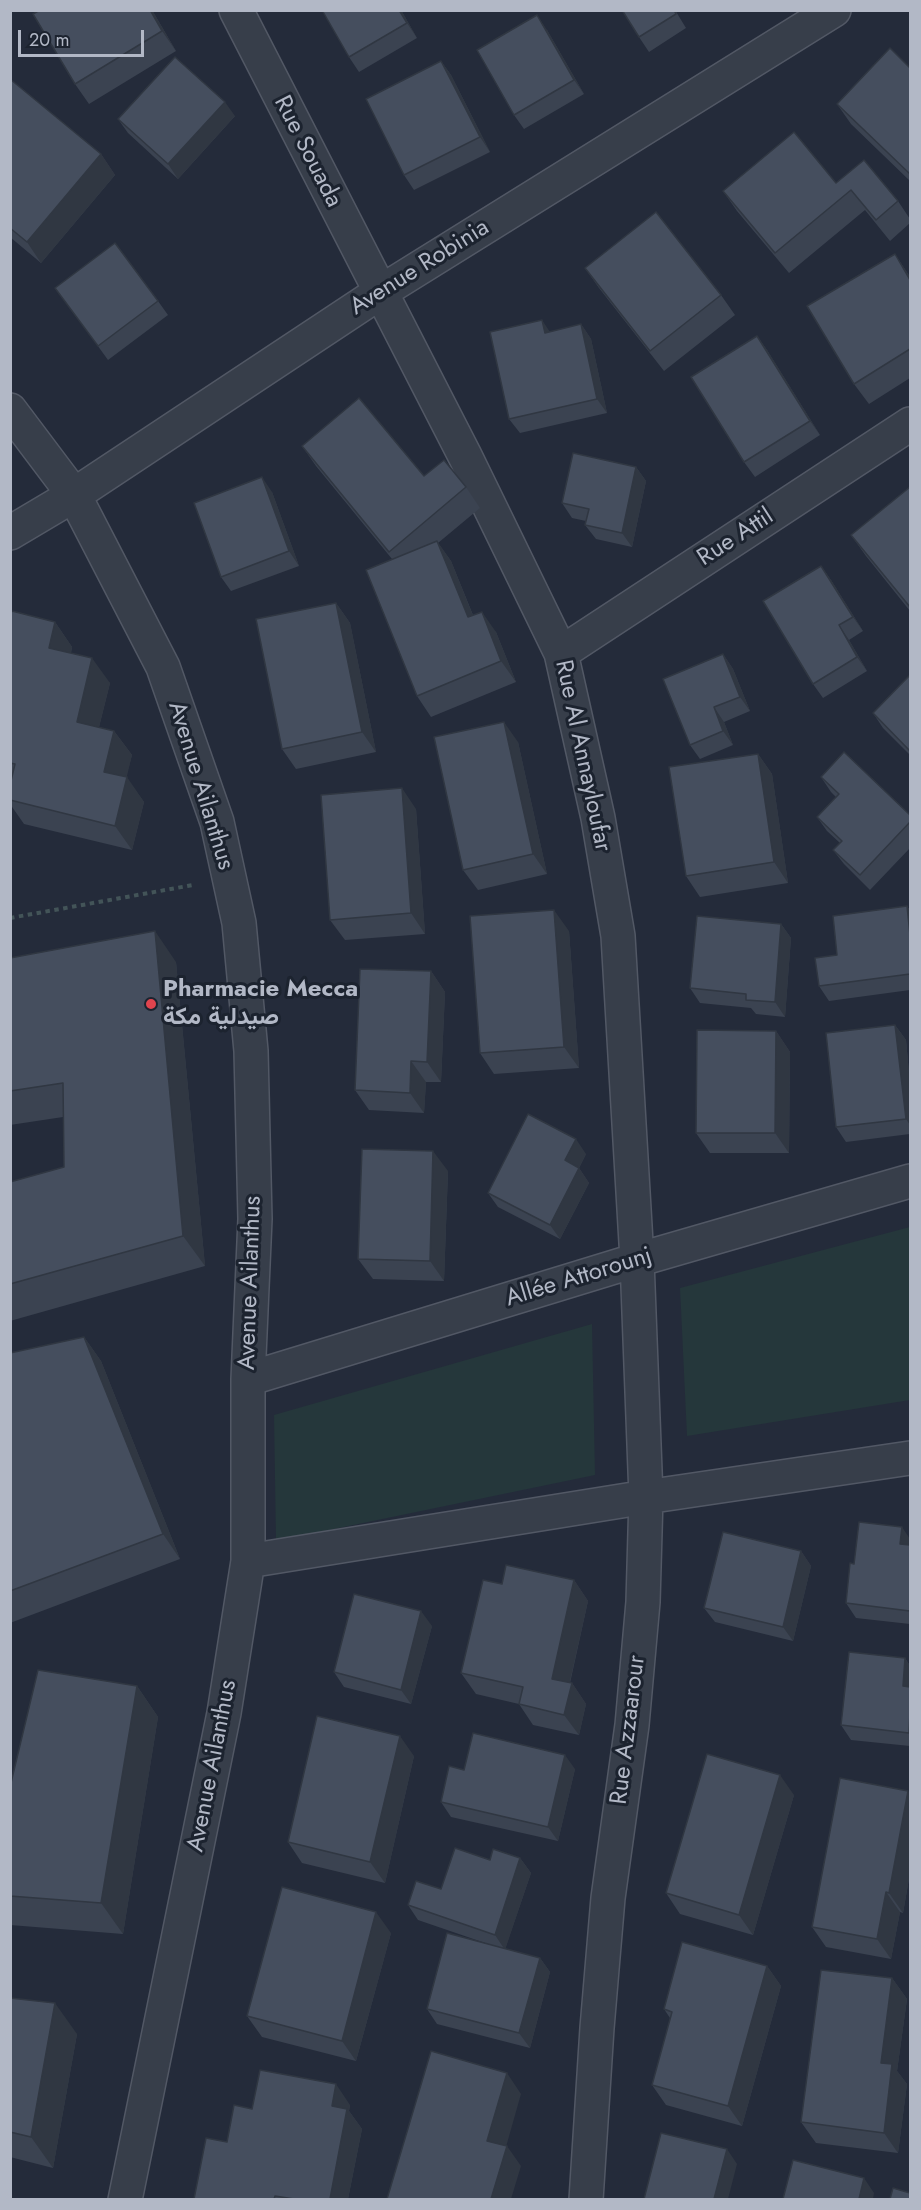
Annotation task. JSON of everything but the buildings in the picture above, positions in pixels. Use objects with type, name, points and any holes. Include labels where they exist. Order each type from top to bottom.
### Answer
[{"type":"street","name":"Rue Souada","points":[[236,10],[379,292]]},
{"type":"street","name":"Avenue Robinia","points":[[10,533],[74,495],[379,292],[834,10]]},
{"type":"street","name":"Rue Al Annayloufar","points":[[379,292],[465,456],[561,653],[598,818],[618,936],[637,1260]]},
{"type":"street","name":"Avenue Ailanthus","points":[[10,410],[74,495],[163,667],[217,822],[239,923],[251,1051],[255,1220],[248,1379],[248,1561],[224,1713],[125,2199]]},
{"type":"street","name":"Rue Attil","points":[[561,653],[910,424]]},
{"type":"street","name":"Allée Attorounj","points":[[248,1379],[637,1260],[910,1181]]},
{"type":"street","name":"Rue Azzaarour","points":[[586,2199],[608,1898],[632,1725],[643,1602],[646,1497],[637,1260]]},
{"type":"street","points":[[248,1561],[646,1497],[910,1458]]},
{"type":"path","points":[[10,918],[229,878]]},
{"type":"shaded area","points":[[910,1227],[910,1400],[687,1436],[680,1288]]},
{"type":"shaded area","points":[[592,1324],[595,1475],[276,1541],[274,1415]]},
{"type":"place","name":"Pharmacie Mecca صيدلية مكة","points":[[151,1004]]}]
